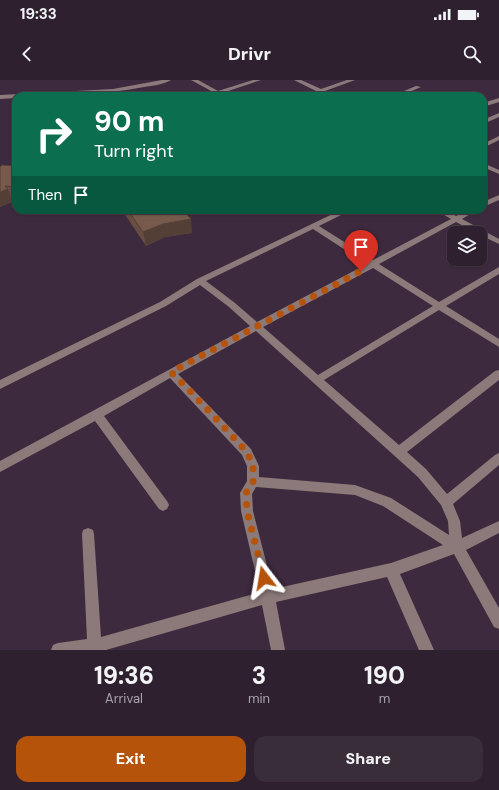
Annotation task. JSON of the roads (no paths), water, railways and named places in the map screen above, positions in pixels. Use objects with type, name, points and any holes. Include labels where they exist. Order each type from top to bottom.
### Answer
[{"type":"street","points":[[107,92],[138,88],[168,80]]},
{"type":"street","points":[[194,80],[216,92]]},
{"type":"street","points":[[221,92],[258,80]]},
{"type":"street","points":[[297,80],[320,91],[352,80]]},
{"type":"street","points":[[405,92],[418,87]]},
{"type":"street","points":[[0,106],[2,97],[12,96]]},
{"type":"street","points":[[487,104],[499,100]]},
{"type":"street","points":[[487,120],[499,115]]},
{"type":"street","points":[[487,144],[499,138]]},
{"type":"street","points":[[487,166],[499,172]]},
{"type":"street","points":[[487,203],[499,197]]},
{"type":"street","points":[[0,385],[163,304],[200,281],[338,214]]},
{"type":"street","points":[[447,214],[499,242]]},
{"type":"street","points":[[0,467],[97,416],[171,372],[466,214]]},
{"type":"street","points":[[313,226],[499,344]]},
{"type":"street","points":[[317,380],[499,270]]},
{"type":"street","points":[[200,281],[256,327],[422,473],[446,502],[454,521],[457,547],[499,622]]},
{"type":"street","points":[[171,372],[247,452],[253,466],[253,482],[246,493],[247,511],[278,650]]},
{"type":"street","points":[[399,452],[499,374]]},
{"type":"street","points":[[97,416],[163,505]]},
{"type":"street","points":[[446,502],[499,458]]},
{"type":"street","points":[[253,482],[355,490],[387,502],[457,547]]},
{"type":"street","points":[[58,650],[94,648],[267,597],[391,570],[457,547],[499,527]]},
{"type":"street","points":[[88,534],[94,648]]},
{"type":"street","points":[[391,570],[427,650]]}]
